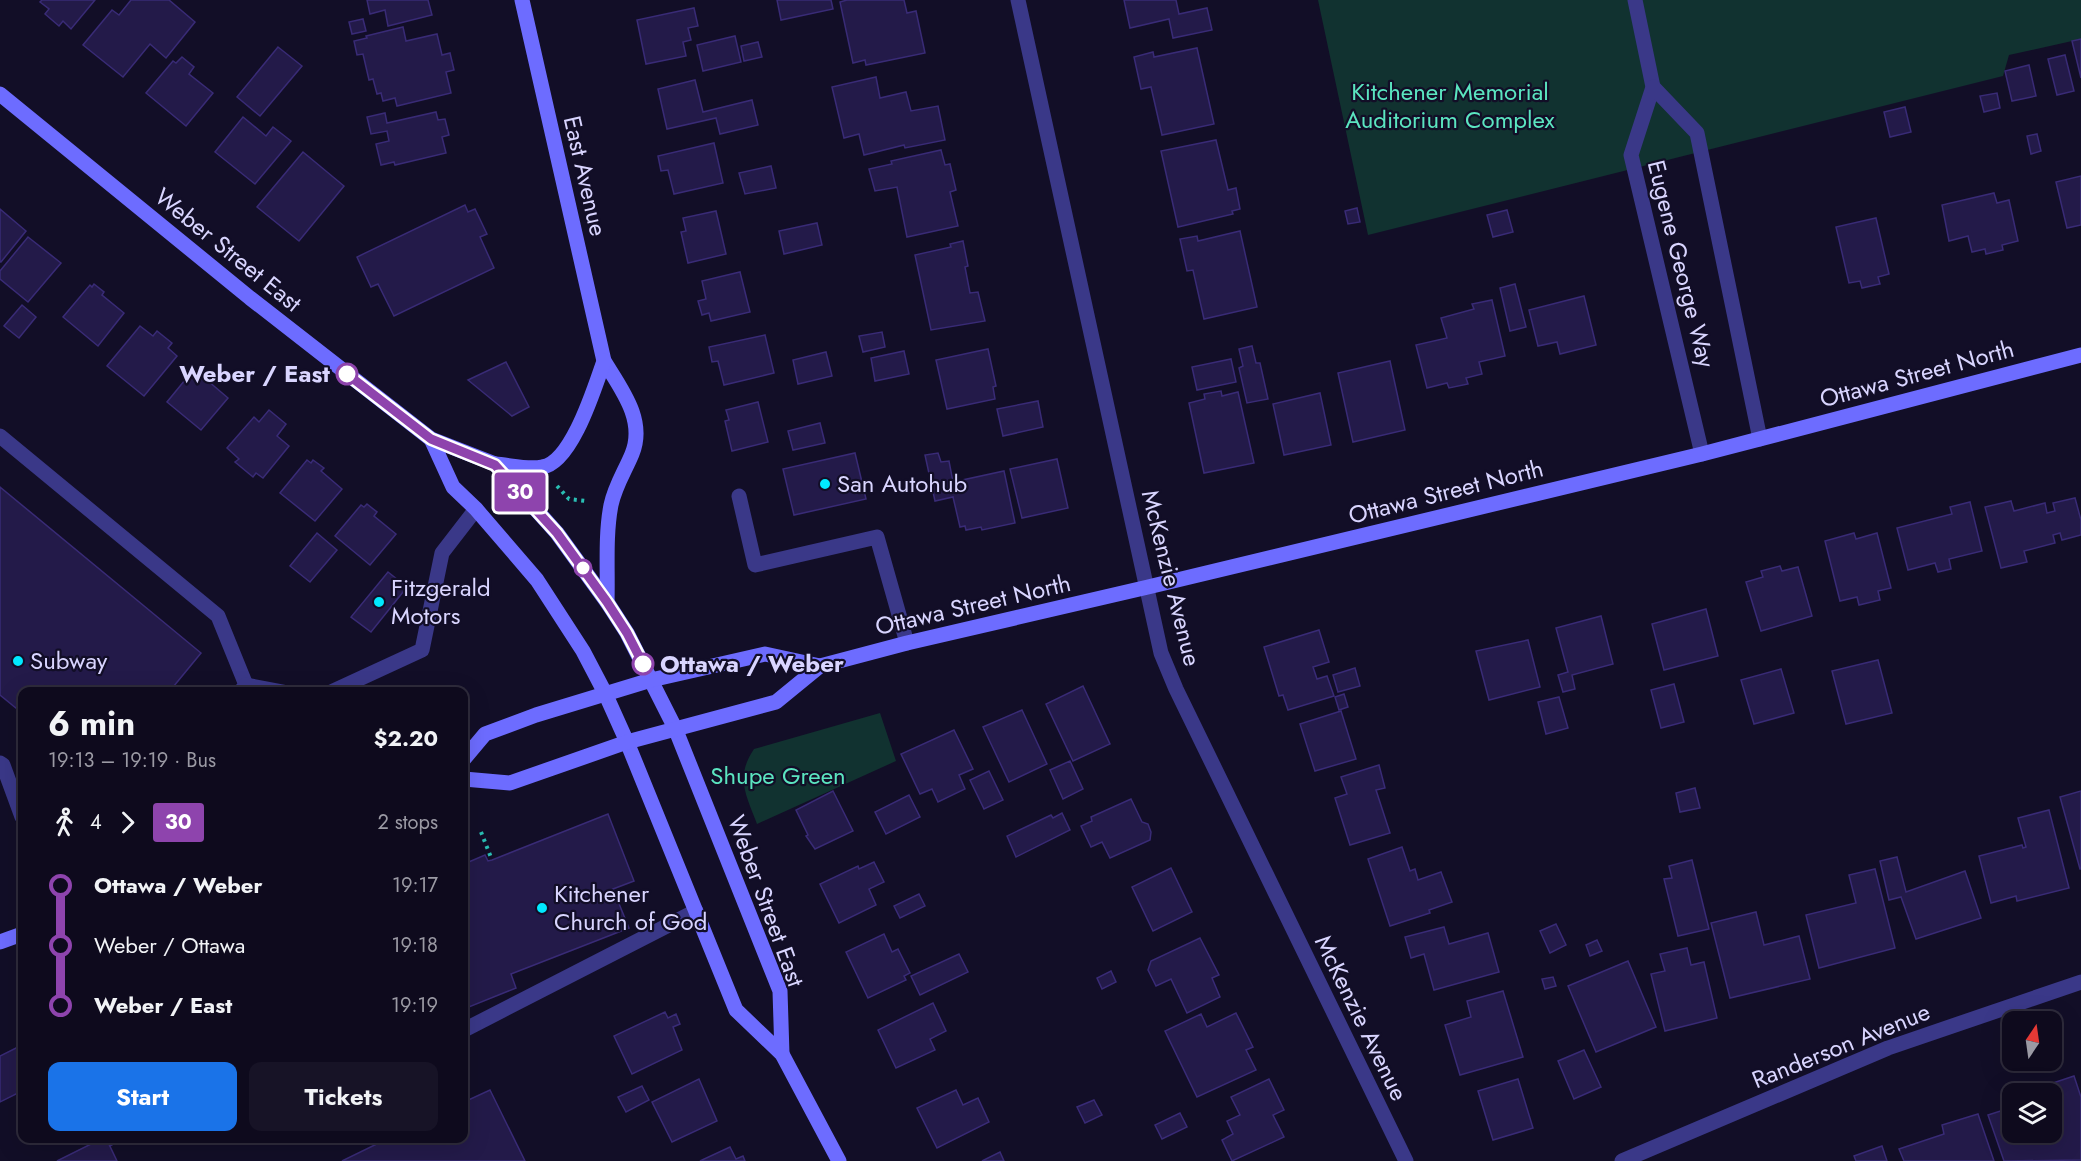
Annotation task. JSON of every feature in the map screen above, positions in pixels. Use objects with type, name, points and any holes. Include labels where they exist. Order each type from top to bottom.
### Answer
[{"type":"main road","name":"East Avenue","points":[[522,0],[604,361],[623,391],[635,416],[636,439],[633,453],[617,483],[611,506],[607,602]]},
{"type":"main road","name":"Weber Street East","points":[[0,93],[250,298],[431,439],[495,465],[557,533],[627,633],[675,728],[780,991],[782,1054]]},
{"type":"main road","name":"Ottawa Street North","points":[[468,779],[510,783],[627,742],[776,702],[820,666],[1702,454],[2081,355]]},
{"type":"main road","points":[[495,465],[543,467],[554,461],[578,430],[604,361]]},
{"type":"main road","name":"Weber Street East","points":[[431,439],[453,486],[476,509],[537,580],[583,651],[627,742],[736,1010],[782,1054],[839,1161]]},
{"type":"main road","name":"Ottawa Street North","points":[[468,754],[485,734],[536,715],[651,680],[765,654],[820,666]]},
{"type":"main road","points":[[0,942],[18,935]]},
{"type":"street","name":"McKenzie Avenue","points":[[1018,0],[1161,653],[1176,689],[1406,1161]]},
{"type":"street","name":"Eugene George Way","points":[[1635,0],[1653,87],[1631,155],[1702,454]]},
{"type":"street","name":"Eugene George Way","points":[[1653,87],[1697,133],[1760,439]]},
{"type":"street","points":[[0,436],[218,616],[243,687]]},
{"type":"street","points":[[739,496],[756,565],[877,537],[908,643]]},
{"type":"street","points":[[342,687],[422,650],[442,553],[476,509]]},
{"type":"street","points":[[0,763],[3,765],[18,806]]},
{"type":"street","points":[[468,1028],[696,911]]},
{"type":"street","name":"Randerson Avenue","points":[[1622,1161],[1888,1048],[2081,982]]},
{"type":"path","points":[[551,479],[569,499],[589,501]]},
{"type":"path","points":[[481,832],[492,860]]},
{"type":"green space","name":"Kitchener Memorial Auditorium Complex","points":[[1318,0],[2081,0],[2081,39],[2009,55],[2003,76],[1368,235]]},
{"type":"green space","name":"Shupe Green","points":[[880,713],[896,761],[757,824],[744,786],[745,768],[754,749]]},
{"type":"building","points":[[42,0],[95,0],[71,29],[63,21],[59,26],[45,14],[49,9],[40,2]]},
{"type":"building","points":[[131,0],[169,0],[195,22],[166,58],[150,44],[123,77],[83,45],[112,10],[119,15]]},
{"type":"building","points":[[367,0],[428,0],[432,15],[388,26],[385,10],[370,14]]},
{"type":"building","points":[[777,0],[831,0],[833,9],[781,20]]},
{"type":"building","points":[[904,0],[907,13],[916,11],[925,53],[866,65],[865,60],[853,63],[840,2]]},
{"type":"building","points":[[1124,0],[1176,0],[1179,14],[1207,8],[1212,30],[1173,38],[1169,19],[1130,28]]},
{"type":"building","points":[[694,8],[698,26],[688,28],[691,40],[683,42],[686,56],[646,64],[637,20]]},
{"type":"building","points":[[363,19],[366,31],[352,34],[349,22]]},
{"type":"building","points":[[403,27],[406,41],[437,34],[442,55],[450,53],[454,70],[446,72],[451,93],[397,106],[395,98],[383,101],[381,93],[377,94],[373,79],[369,80],[363,54],[357,55],[354,41]]},
{"type":"building","points":[[735,36],[741,62],[703,71],[697,45]]},
{"type":"building","points":[[2081,39],[2081,78],[2072,41]]},
{"type":"building","points":[[758,42],[762,57],[744,61],[741,46]]},
{"type":"building","points":[[278,47],[302,66],[260,116],[237,97]]},
{"type":"building","points":[[1197,48],[1214,124],[1162,135],[1151,87],[1141,89],[1134,57],[1153,52],[1154,57]]},
{"type":"building","points":[[2065,55],[2074,91],[2057,95],[2048,59]]},
{"type":"building","points":[[182,57],[194,67],[189,74],[213,93],[186,126],[146,93],[173,61],[176,63]]},
{"type":"building","points":[[2029,65],[2036,96],[2012,101],[2005,71]]},
{"type":"building","points":[[876,77],[880,98],[906,92],[911,111],[938,106],[945,140],[905,148],[904,145],[864,155],[859,134],[844,138],[832,87]]},
{"type":"building","points":[[695,80],[703,112],[752,100],[758,125],[720,134],[716,118],[667,129],[658,89]]},
{"type":"building","points":[[1997,93],[2000,108],[1984,112],[1980,96]]},
{"type":"building","points":[[1905,107],[1911,132],[1890,137],[1884,112]]},
{"type":"building","points":[[436,112],[438,120],[445,119],[449,135],[442,137],[446,153],[395,165],[394,162],[381,165],[376,144],[389,141],[387,131],[371,134],[367,117],[385,113],[387,123]]},
{"type":"building","points":[[243,117],[266,136],[273,127],[291,141],[255,184],[215,152]]},
{"type":"building","points":[[2037,134],[2041,151],[2031,154],[2027,136]]},
{"type":"building","points":[[1216,140],[1228,190],[1236,188],[1240,209],[1232,211],[1233,214],[1178,227],[1161,151]]},
{"type":"building","points":[[714,143],[723,183],[674,194],[668,170],[661,171],[658,156]]},
{"type":"building","points":[[941,150],[945,165],[950,164],[956,190],[950,192],[958,226],[907,237],[897,187],[875,191],[869,169],[892,164],[891,161]]},
{"type":"building","points":[[303,152],[344,186],[299,241],[257,207]]},
{"type":"building","points":[[771,166],[776,188],[745,194],[739,173]]},
{"type":"building","points":[[2081,176],[2081,225],[2067,228],[2056,182]]},
{"type":"building","points":[[1994,193],[1997,203],[2009,200],[2018,241],[2002,245],[2003,250],[1986,254],[1985,249],[1972,252],[1968,236],[1949,241],[1942,205]]},
{"type":"building","points":[[465,205],[468,212],[475,209],[487,234],[480,237],[494,268],[394,316],[378,284],[371,287],[357,257]]},
{"type":"building","points":[[1357,208],[1360,222],[1348,224],[1345,211]]},
{"type":"building","points":[[0,209],[26,231],[1,262],[0,262]]},
{"type":"building","points":[[1507,210],[1513,232],[1493,237],[1487,215]]},
{"type":"building","points":[[716,211],[726,254],[688,263],[681,232],[686,231],[683,218]]},
{"type":"building","points":[[1876,218],[1889,274],[1878,277],[1880,284],[1862,288],[1860,281],[1849,283],[1836,227]]},
{"type":"building","points":[[817,223],[822,245],[784,254],[779,231]]},
{"type":"building","points":[[1240,231],[1257,307],[1204,319],[1193,270],[1187,271],[1180,239],[1197,236],[1198,241]]},
{"type":"building","points":[[28,237],[61,263],[28,302],[0,279],[0,271]]},
{"type":"building","points":[[963,241],[970,293],[978,292],[985,321],[931,330],[915,255],[951,247],[950,244]]},
{"type":"building","points":[[740,272],[750,312],[711,321],[709,313],[702,315],[698,301],[706,299],[702,281]]},
{"type":"building","points":[[94,284],[104,292],[102,295],[124,313],[98,346],[63,317],[90,285],[92,287]]},
{"type":"building","points":[[1515,284],[1526,327],[1510,331],[1500,288]]},
{"type":"building","points":[[1584,296],[1596,345],[1560,354],[1557,342],[1538,346],[1529,310]]},
{"type":"building","points":[[1492,300],[1505,356],[1479,362],[1482,374],[1466,378],[1468,384],[1449,388],[1447,383],[1427,388],[1416,345],[1447,338],[1441,318],[1474,309],[1472,304]]},
{"type":"building","points":[[22,305],[36,317],[19,338],[4,326]]},
{"type":"building","points":[[140,326],[153,336],[157,331],[172,343],[168,348],[177,356],[144,396],[107,366]]},
{"type":"building","points":[[882,332],[885,347],[863,352],[859,336]]},
{"type":"building","points":[[765,335],[774,373],[724,385],[718,361],[712,362],[709,347]]},
{"type":"building","points":[[1252,346],[1256,363],[1260,363],[1268,399],[1247,403],[1239,368],[1243,366],[1239,349]]},
{"type":"building","points":[[988,349],[996,386],[993,387],[995,399],[947,409],[936,360]]},
{"type":"building","points":[[904,351],[909,374],[875,381],[871,358]]},
{"type":"building","points":[[826,352],[832,376],[798,384],[793,360]]},
{"type":"building","points":[[1231,359],[1236,382],[1197,390],[1192,367]]},
{"type":"building","points":[[1390,361],[1405,430],[1353,442],[1338,373]]},
{"type":"building","points":[[506,362],[529,407],[512,416],[468,380]]},
{"type":"building","points":[[194,369],[228,398],[201,430],[167,402]]},
{"type":"building","points":[[1221,391],[1222,396],[1238,392],[1254,463],[1204,473],[1189,403],[1205,399],[1204,394]]},
{"type":"building","points":[[1320,393],[1331,445],[1284,455],[1273,404]]},
{"type":"building","points":[[1038,401],[1043,427],[1003,436],[997,409]]},
{"type":"building","points":[[758,402],[768,442],[732,451],[725,421],[729,420],[726,410]]},
{"type":"building","points":[[269,410],[286,424],[277,436],[289,446],[263,478],[256,473],[253,477],[235,462],[239,459],[227,448],[254,417],[259,422]]},
{"type":"building","points":[[820,423],[825,443],[793,450],[788,431]]},
{"type":"building","name":"San Autohub","points":[[855,453],[866,499],[794,515],[783,469]]},
{"type":"building","points":[[938,453],[941,462],[949,461],[953,482],[1004,471],[1015,523],[982,530],[981,527],[966,530],[965,526],[960,527],[953,497],[935,501],[925,455]]},
{"type":"building","points":[[1057,459],[1068,508],[1022,518],[1010,469]]},
{"type":"building","points":[[307,460],[311,463],[313,460],[324,468],[321,471],[342,489],[315,521],[280,493]]},
{"type":"building","points":[[0,487],[201,653],[173,687],[18,687],[18,710],[0,695]]},
{"type":"building","points":[[2075,498],[2081,520],[2081,535],[2062,540],[2060,533],[2053,535],[2055,543],[2024,551],[2027,562],[2001,568],[1985,507],[2011,501],[2014,511],[2045,503],[2047,513],[2055,511],[2053,503]]},
{"type":"building","points":[[1970,502],[1982,551],[1949,559],[1951,569],[1938,572],[1935,563],[1908,570],[1897,528],[1952,514],[1950,507]]},
{"type":"building","points":[[367,504],[377,512],[374,516],[396,534],[370,565],[335,536],[361,505],[364,507]]},
{"type":"building","points":[[317,533],[337,550],[310,582],[290,566]]},
{"type":"building","points":[[1854,533],[1856,539],[1877,533],[1891,588],[1878,591],[1880,600],[1859,605],[1857,597],[1840,601],[1825,541]]},
{"type":"building","points":[[1780,566],[1782,571],[1798,567],[1812,616],[1761,631],[1746,582],[1763,577],[1761,571]]},
{"type":"building","name":"Fitzgerald Motors","points":[[388,572],[407,587],[371,632],[351,617]]},
{"type":"building","points":[[1706,609],[1718,656],[1664,670],[1652,624]]},
{"type":"building","points":[[1601,616],[1613,664],[1572,675],[1575,689],[1563,692],[1558,675],[1568,672],[1556,628]]},
{"type":"building","points":[[1319,630],[1329,662],[1313,667],[1317,679],[1327,676],[1334,696],[1288,710],[1283,695],[1279,696],[1264,647]]},
{"type":"building","points":[[1528,640],[1540,687],[1489,700],[1476,651]]},
{"type":"building","points":[[1878,660],[1892,713],[1846,724],[1832,671]]},
{"type":"building","points":[[1355,668],[1360,686],[1338,692],[1333,675]]},
{"type":"building","points":[[1781,669],[1794,713],[1754,724],[1741,680]]},
{"type":"building","points":[[1674,684],[1684,722],[1661,728],[1651,690]]},
{"type":"building","points":[[1083,686],[1110,744],[1073,761],[1046,704]]},
{"type":"building","points":[[1344,694],[1348,707],[1339,710],[1335,697]]},
{"type":"building","points":[[1559,697],[1568,728],[1546,734],[1538,702]]},
{"type":"building","points":[[1022,710],[1047,764],[1009,782],[983,727]]},
{"type":"building","points":[[1341,711],[1356,759],[1315,771],[1300,724]]},
{"type":"building","points":[[954,730],[973,769],[959,775],[965,789],[938,802],[932,789],[920,794],[901,754]]},
{"type":"building","points":[[1070,761],[1083,789],[1063,799],[1050,770]]},
{"type":"building","points":[[1379,765],[1385,788],[1376,790],[1390,833],[1350,845],[1335,798],[1347,794],[1341,777]]},
{"type":"building","points":[[989,771],[1003,800],[984,809],[970,780]]},
{"type":"building","points":[[1695,788],[1700,808],[1680,812],[1676,793]]},
{"type":"building","points":[[833,791],[853,831],[815,849],[806,836],[808,835],[796,810]]},
{"type":"building","points":[[2081,791],[2081,869],[2080,869],[2060,797]]},
{"type":"building","points":[[909,795],[920,817],[886,834],[875,812]]},
{"type":"building","points":[[1131,799],[1142,822],[1148,824],[1151,832],[1150,840],[1110,858],[1102,842],[1091,847],[1081,826],[1092,821],[1091,817]]},
{"type":"building","points":[[2049,810],[2069,888],[2017,901],[2016,896],[1991,903],[1979,856],[2022,845],[2023,848],[2026,847],[2018,818]]},
{"type":"building","points":[[1062,813],[1070,830],[1016,857],[1007,836],[1051,815],[1053,818]]},
{"type":"building","name":"Kitchener Church of God","points":[[608,814],[634,881],[613,889],[629,928],[511,974],[516,988],[468,1007],[468,862],[485,855],[488,861]]},
{"type":"building","points":[[1402,847],[1410,871],[1415,869],[1418,880],[1441,872],[1452,902],[1429,910],[1430,913],[1390,926],[1368,859]]},
{"type":"building","points":[[1897,857],[1906,892],[1965,871],[1981,918],[1916,939],[1901,897],[1889,900],[1880,861]]},
{"type":"building","points":[[1692,860],[1709,929],[1678,936],[1664,879],[1672,878],[1669,866]]},
{"type":"building","points":[[874,862],[884,882],[869,889],[876,905],[839,923],[820,884],[858,866],[859,869]]},
{"type":"building","points":[[1171,868],[1192,912],[1153,931],[1132,887]]},
{"type":"building","points":[[1875,869],[1895,948],[1819,968],[1806,915],[1856,903],[1849,875]]},
{"type":"building","points":[[919,894],[925,906],[900,918],[894,906]]},
{"type":"building","points":[[1756,912],[1764,945],[1799,936],[1810,979],[1730,998],[1711,923]]},
{"type":"building","points":[[1556,924],[1566,945],[1550,953],[1540,931]]},
{"type":"building","points":[[1444,927],[1449,944],[1488,933],[1499,972],[1434,990],[1424,954],[1411,958],[1405,937]]},
{"type":"building","points":[[884,934],[892,952],[898,949],[910,973],[904,976],[906,980],[868,998],[846,952]]},
{"type":"building","points":[[1200,938],[1219,975],[1212,978],[1220,997],[1187,1013],[1171,979],[1156,986],[1148,970],[1151,961]]},
{"type":"building","points":[[1597,940],[1602,951],[1590,956],[1586,945]]},
{"type":"building","points":[[1687,948],[1691,965],[1704,962],[1717,1018],[1665,1031],[1651,974],[1665,971],[1660,954]]},
{"type":"building","points":[[959,954],[968,972],[920,995],[911,976]]},
{"type":"building","points":[[1628,961],[1656,1027],[1596,1052],[1568,986]]},
{"type":"building","points":[[1111,971],[1116,982],[1102,989],[1097,978]]},
{"type":"building","points":[[1553,977],[1556,986],[1545,989],[1542,979]]},
{"type":"building","points":[[1503,991],[1523,1057],[1460,1075],[1445,1025],[1471,1017],[1467,1001]]},
{"type":"building","points":[[933,1003],[946,1031],[930,1039],[935,1050],[896,1068],[878,1030]]},
{"type":"building","points":[[665,1012],[668,1018],[676,1014],[680,1024],[673,1027],[682,1050],[632,1074],[614,1036]]},
{"type":"building","points":[[1236,1013],[1253,1047],[1246,1050],[1256,1070],[1197,1097],[1165,1031],[1201,1014],[1207,1027]]},
{"type":"building","points":[[18,1047],[18,1093],[0,1102],[0,1056]]},
{"type":"building","points":[[1584,1050],[1601,1087],[1574,1099],[1558,1061]]},
{"type":"building","points":[[2074,1076],[2081,1097],[2081,1160],[2004,1161],[1988,1115],[2002,1111],[2002,1143],[2062,1143],[2062,1083],[2053,1083]]},
{"type":"building","points":[[699,1079],[717,1121],[672,1142],[652,1102]]},
{"type":"building","points":[[1269,1079],[1284,1110],[1273,1115],[1284,1137],[1232,1161],[1222,1140],[1233,1134],[1227,1121],[1240,1115],[1231,1097]]},
{"type":"building","points":[[1518,1079],[1533,1128],[1493,1140],[1478,1091]]},
{"type":"building","points":[[642,1086],[649,1100],[626,1112],[618,1097]]},
{"type":"building","points":[[490,1090],[525,1161],[342,1161],[379,1143],[468,1143],[468,1100]]},
{"type":"building","points":[[956,1090],[963,1105],[978,1098],[989,1122],[937,1148],[917,1108]]},
{"type":"building","points":[[1094,1100],[1102,1115],[1085,1123],[1077,1107]]},
{"type":"building","points":[[1180,1113],[1187,1127],[1162,1139],[1155,1125]]},
{"type":"building","points":[[1978,1114],[1994,1161],[1904,1161],[1899,1149],[1944,1134],[1942,1125]]},
{"type":"building","points":[[93,1143],[108,1143],[117,1161],[57,1161]]},
{"type":"building","points":[[1882,1146],[1887,1161],[1856,1161],[1854,1156]]},
{"type":"building","points":[[730,1147],[736,1159],[743,1156],[745,1161],[700,1161]]},
{"type":"building","points":[[1000,1152],[1004,1161],[982,1161]]},
{"type":"bus line","name":"30","points":[[347,374],[431,439],[495,465],[557,533],[607,602],[643,664]]},
{"type":"place","name":"Weber / East","points":[[347,374]]},
{"type":"place","name":"San Autohub","points":[[825,484]]},
{"type":"place","name":"Fitzgerald Motors","points":[[379,602]]},
{"type":"place","name":"Subway","points":[[18,661]]},
{"type":"place","name":"Ottawa / Weber","points":[[643,664]]},
{"type":"place","name":"Kitchener Church of God","points":[[542,908]]}]
